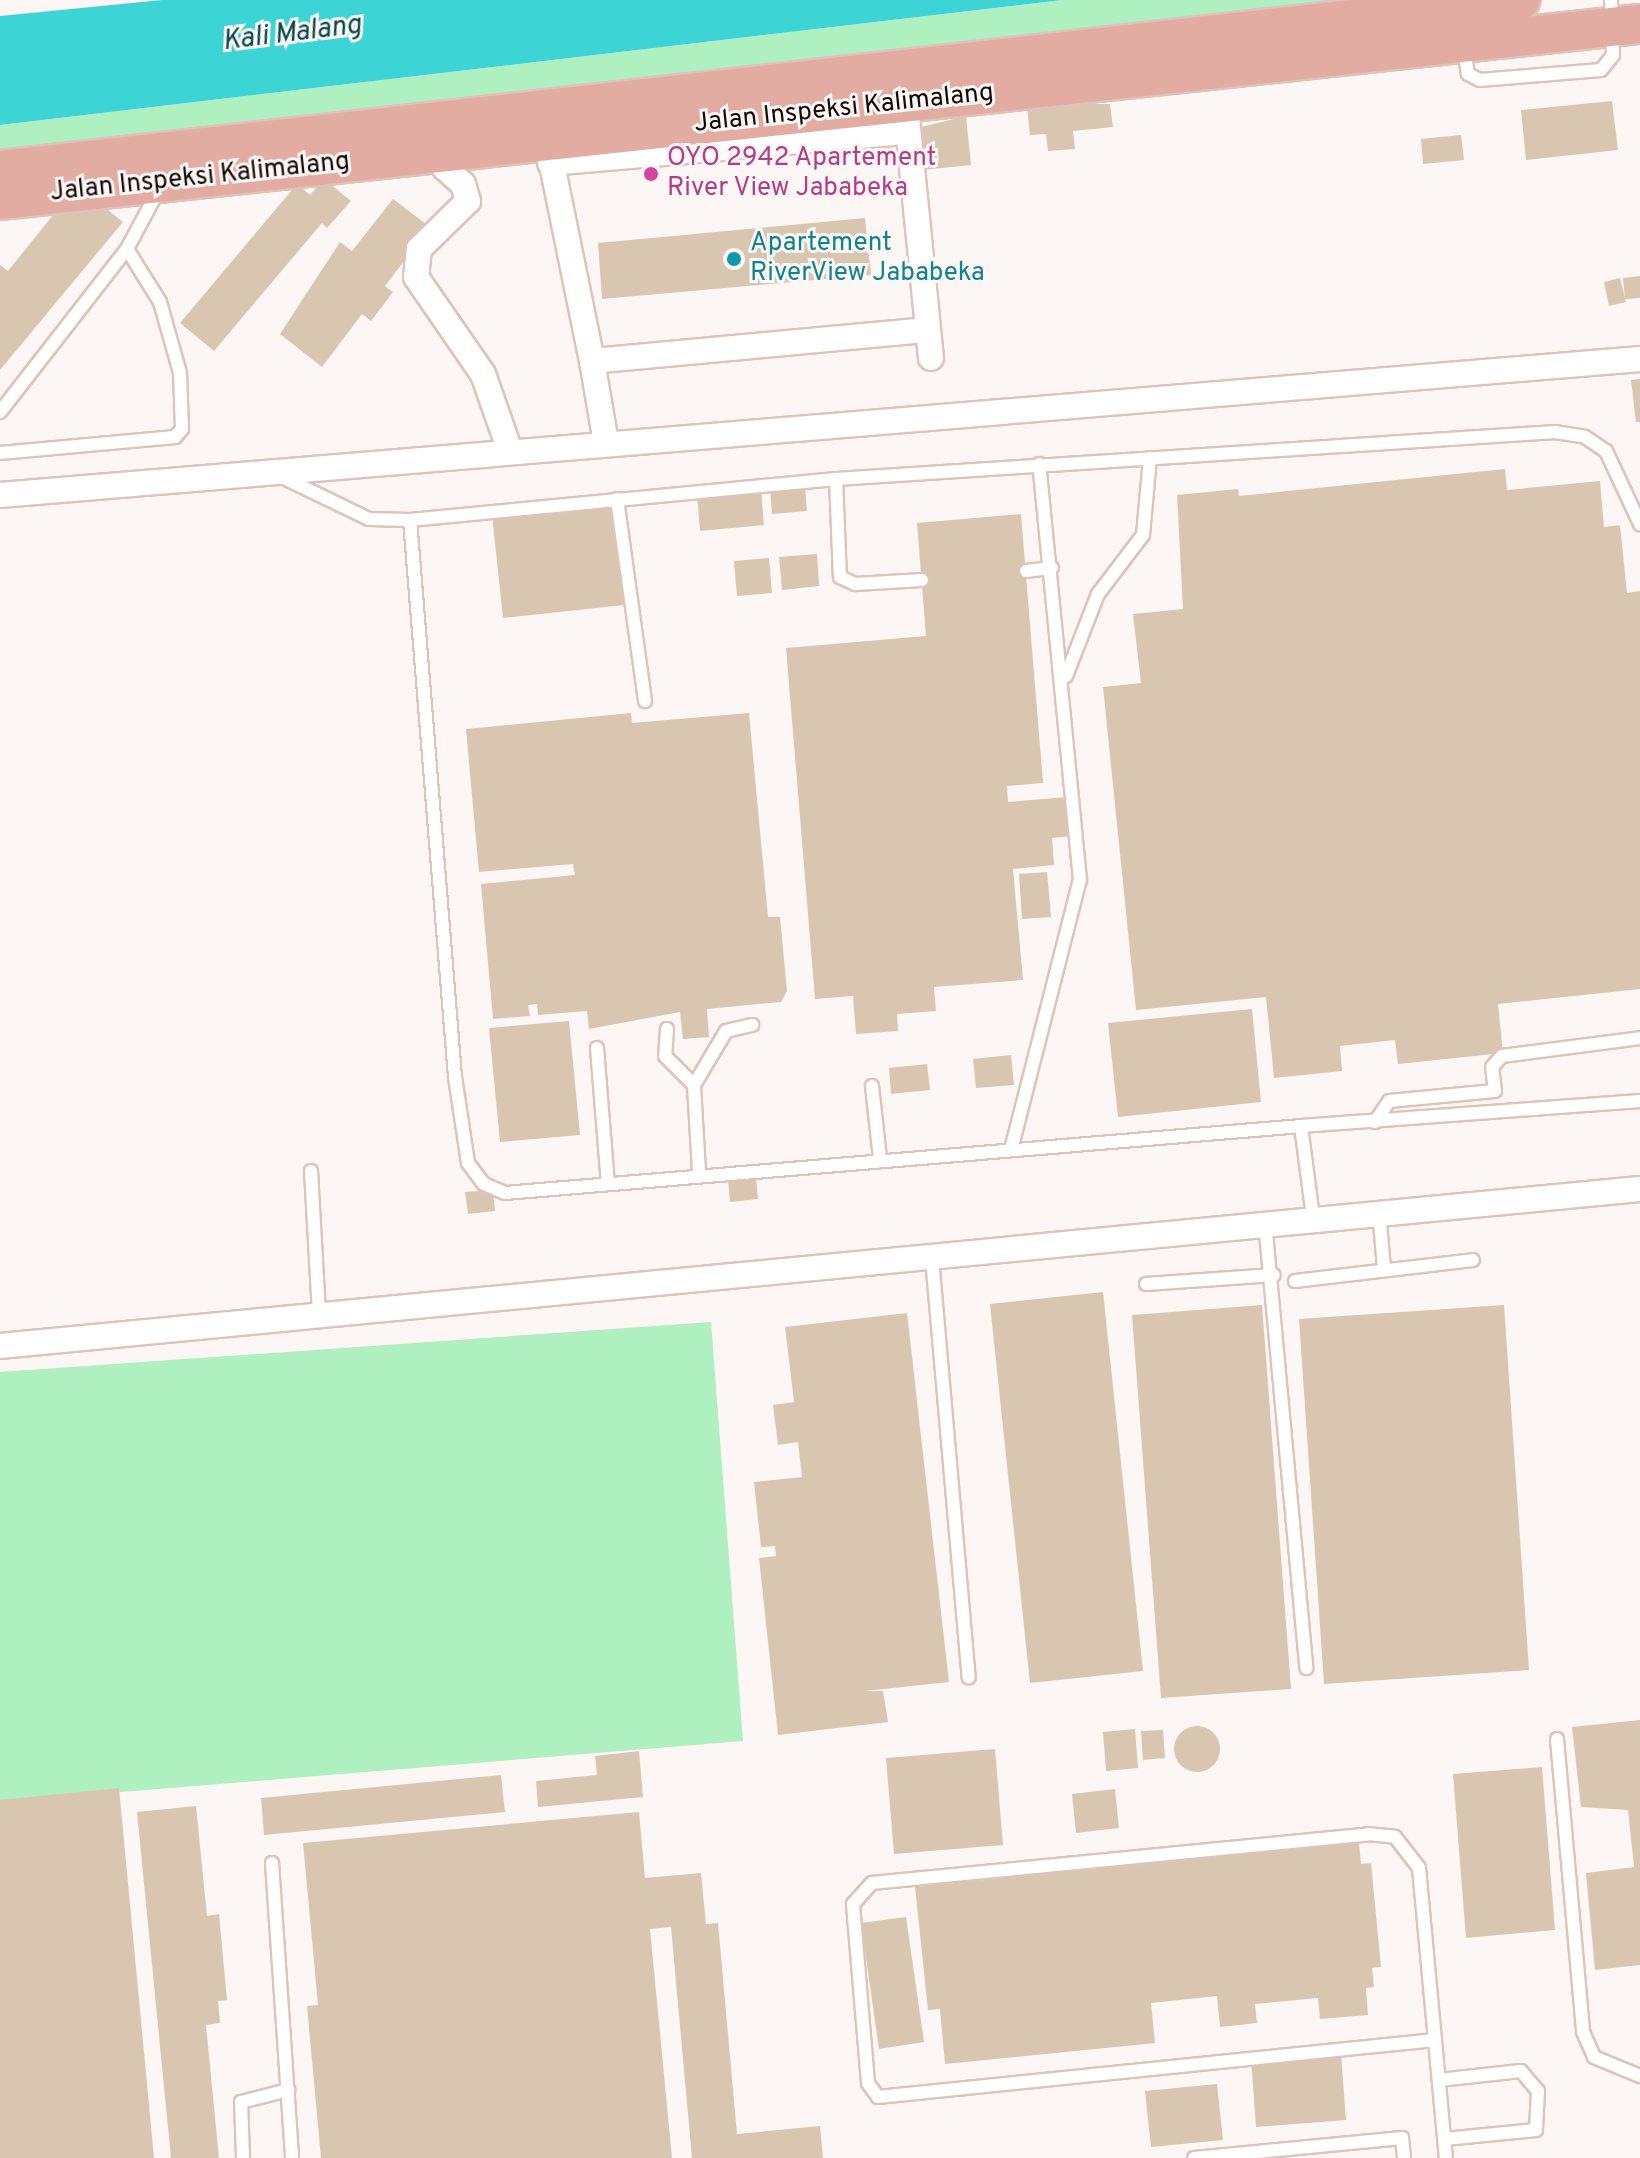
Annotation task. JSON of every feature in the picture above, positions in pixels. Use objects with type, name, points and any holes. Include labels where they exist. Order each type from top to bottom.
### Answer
[{"type":"main road","name":"Jalan Inspeksi Kalimalang","points":[[0,170],[162,168],[444,151],[548,152],[906,118],[1462,25],[1521,0]]},
{"type":"main road","name":"Jalan Inspeksi Kalimalang","points":[[0,200],[162,168],[1462,25],[1621,17]]},
{"type":"street","points":[[906,118],[931,358]]},
{"type":"street","points":[[444,151],[445,168],[463,184],[468,201],[419,249],[416,277],[483,374],[510,451]]},
{"type":"street","points":[[548,152],[606,443]]},
{"type":"street","points":[[592,361],[927,330]]},
{"type":"street","points":[[0,495],[270,470],[1640,359]]},
{"type":"street","points":[[0,1346],[932,1258],[1313,1217],[1640,1189]]},
{"type":"lane","points":[[0,412],[127,249],[162,168]]},
{"type":"lane","points":[[0,453],[175,437],[182,429],[180,373],[160,302],[127,249]]},
{"type":"lane","points":[[270,470],[369,519],[410,520],[836,479],[1574,433],[1606,451],[1640,524]]},
{"type":"lane","points":[[1065,680],[1098,594],[1143,535],[1150,458]]},
{"type":"lane","points":[[1011,1150],[1079,900],[1065,680],[1039,464]]},
{"type":"lane","points":[[836,479],[840,577],[855,584],[922,580]]},
{"type":"lane","points":[[0,488],[0,495]]},
{"type":"lane","points":[[617,499],[645,701]]},
{"type":"lane","points":[[410,520],[468,1163],[484,1184],[505,1193],[699,1172],[1301,1126],[1499,1116],[1640,1101]]},
{"type":"lane","points":[[1026,571],[1052,568]]},
{"type":"lane","points":[[699,1172],[694,1085],[726,1031],[752,1025]]},
{"type":"lane","points":[[667,1029],[665,1056],[694,1085]]},
{"type":"lane","points":[[1499,1116],[1492,1067],[1502,1056],[1640,1038]]},
{"type":"lane","points":[[597,1048],[608,1184]]},
{"type":"lane","points":[[872,1086],[880,1159]]},
{"type":"lane","points":[[1375,1122],[1389,1101],[1495,1091]]},
{"type":"lane","points":[[1301,1126],[1313,1217]]},
{"type":"lane","points":[[311,1171],[319,1316]]},
{"type":"lane","points":[[1379,1212],[1384,1268]]},
{"type":"lane","points":[[1265,1222],[1274,1275],[1306,1668]]},
{"type":"lane","points":[[932,1258],[969,1677]]},
{"type":"lane","points":[[1295,1281],[1384,1268],[1473,1260]]},
{"type":"lane","points":[[1146,1284],[1274,1275]]},
{"type":"lane","points":[[1557,1739],[1583,2032],[1594,2057],[1640,2076]]},
{"type":"lane","points":[[1435,2040],[878,2097],[868,2083],[853,1904],[872,1883],[1368,1834],[1395,1837],[1419,1868],[1446,2158]]},
{"type":"lane","points":[[272,1863],[292,2158]]},
{"type":"lane","points":[[1439,2080],[1521,2071],[1538,2091],[1536,2130],[1444,2139]]},
{"type":"lane","points":[[243,2158],[241,2102],[288,2090]]},
{"type":"lane","points":[[1194,2158],[1402,2138],[1404,2158]]},
{"type":"green space","points":[[1062,0],[1521,0],[0,170],[0,125]]},
{"type":"green space","points":[[711,1322],[743,1741],[0,1802],[0,1372]]},
{"type":"water","points":[[162,0],[1062,0],[0,125],[0,16]]},
{"type":"building","points":[[1612,101],[1618,150],[1526,160],[1521,110]]},
{"type":"building","points":[[1110,104],[1113,127],[1073,131],[1075,149],[1048,151],[1046,134],[1030,135],[1027,108]]},
{"type":"building","points":[[966,116],[971,165],[922,170],[917,128]]},
{"type":"building","points":[[1461,135],[1464,160],[1423,164],[1421,139]]},
{"type":"building","points":[[324,179],[351,201],[327,228],[322,223],[214,351],[180,323],[297,184],[310,195]]},
{"type":"building","points":[[89,195],[123,222],[0,370],[0,265],[8,271],[61,205],[73,214]]},
{"type":"building","points":[[393,199],[430,227],[385,286],[393,292],[371,321],[362,314],[322,367],[280,334],[340,242],[352,251]]},
{"type":"building","name":"Apartement RiverView Jababeka","points":[[865,218],[871,275],[602,299],[598,243]]},
{"type":"building","points":[[1640,276],[1640,298],[1625,299],[1623,278]]},
{"type":"building","points":[[1620,278],[1626,302],[1609,306],[1604,282]]},
{"type":"building","points":[[1640,379],[1640,422],[1636,422],[1631,380]]},
{"type":"building","points":[[1505,469],[1507,490],[1600,481],[1604,527],[1620,525],[1627,593],[1640,591],[1640,989],[1498,1004],[1503,1053],[1398,1064],[1395,1040],[1340,1046],[1342,1071],[1274,1078],[1266,997],[1136,1010],[1103,687],[1141,683],[1133,614],[1183,609],[1177,495],[1238,489],[1239,496]]},
{"type":"building","points":[[805,486],[807,511],[772,514],[770,489]]},
{"type":"building","points":[[761,489],[764,525],[700,531],[697,494]]},
{"type":"building","points":[[613,502],[624,605],[503,618],[492,515]]},
{"type":"building","points":[[1021,514],[1043,783],[1007,786],[1008,802],[1068,797],[1071,836],[1052,838],[1054,865],[1013,869],[1023,980],[934,987],[936,1011],[897,1014],[898,1031],[856,1034],[853,996],[815,999],[786,648],[926,636],[917,523]]},
{"type":"building","points":[[817,554],[819,586],[782,590],[779,557]]},
{"type":"building","points":[[769,558],[772,593],[737,596],[734,561]]},
{"type":"building","points":[[631,713],[632,723],[749,713],[768,917],[780,917],[787,991],[781,1002],[707,1009],[709,1037],[683,1039],[680,1012],[589,1029],[587,1011],[538,1015],[537,1004],[528,1005],[530,1016],[493,1019],[481,884],[575,875],[573,864],[479,872],[466,729]]},
{"type":"building","points":[[1047,872],[1051,917],[1022,919],[1019,874]]},
{"type":"building","points":[[1252,1009],[1261,1102],[1118,1117],[1108,1023]]},
{"type":"building","points":[[569,1021],[580,1135],[500,1142],[489,1028]]},
{"type":"building","points":[[1011,1055],[1014,1085],[976,1088],[973,1059]]},
{"type":"building","points":[[927,1064],[930,1090],[891,1094],[889,1068]]},
{"type":"building","points":[[756,1178],[758,1199],[730,1202],[728,1180]]},
{"type":"building","points":[[493,1190],[495,1211],[468,1214],[465,1192]]},
{"type":"building","points":[[1103,1292],[1143,1671],[1030,1683],[990,1304]]},
{"type":"building","points":[[1262,1305],[1291,1689],[1161,1698],[1132,1315]]},
{"type":"building","points":[[1504,1305],[1529,1670],[1324,1684],[1299,1319]]},
{"type":"building","points":[[907,1313],[949,1682],[865,1691],[883,1691],[888,1722],[778,1735],[759,1558],[776,1556],[775,1546],[761,1547],[754,1482],[802,1477],[798,1442],[778,1445],[773,1405],[794,1402],[785,1327]]},
{"type":"building","points":[[1640,1720],[1640,1965],[1595,1970],[1586,1873],[1634,1867],[1628,1810],[1581,1807],[1572,1727]]},
{"type":"building","points":[[1197,1726],[1213,1733],[1220,1749],[1213,1765],[1197,1772],[1181,1765],[1174,1749],[1181,1733]]},
{"type":"building","points":[[1135,1729],[1138,1768],[1106,1771],[1103,1732]]},
{"type":"building","points":[[1163,1730],[1165,1758],[1143,1760],[1141,1731]]},
{"type":"building","points":[[995,1749],[1003,1845],[894,1854],[886,1758]]},
{"type":"building","points":[[639,1751],[643,1797],[538,1807],[536,1781],[597,1775],[595,1756]]},
{"type":"building","points":[[1542,1767],[1555,1930],[1466,1938],[1453,1774]]},
{"type":"building","points":[[501,1775],[505,1812],[264,1835],[261,1798]]},
{"type":"building","points":[[119,1788],[154,2158],[0,2158],[0,1800]]},
{"type":"building","points":[[1115,1789],[1119,1828],[1076,1833],[1072,1794]]},
{"type":"building","points":[[196,1806],[207,1916],[219,1914],[227,2000],[218,2001],[220,2023],[206,2025],[219,2158],[171,2158],[137,1812]]},
{"type":"building","points":[[639,1812],[645,1878],[701,1873],[706,1924],[718,1923],[737,2134],[820,2126],[823,2158],[692,2158],[671,1927],[650,1929],[672,2158],[321,2158],[307,2006],[318,2005],[303,1843]]},
{"type":"building","points":[[1359,1843],[1361,1864],[1371,1863],[1381,1967],[1372,1968],[1374,1987],[1366,1988],[1368,2015],[1320,2019],[1318,1998],[1255,2004],[1257,2023],[1220,2027],[1217,1996],[1151,2003],[1155,2043],[945,2064],[940,2009],[928,2010],[915,1887]]},
{"type":"building","points":[[906,1917],[924,2042],[879,2049],[861,1923]]},
{"type":"building","points":[[1341,2053],[1346,2120],[1256,2127],[1251,2059]]},
{"type":"building","points":[[1217,2084],[1223,2140],[1151,2147],[1145,2091]]},
{"type":"waterway","name":"Kali Malang","points":[[0,67],[319,31]]},
{"type":"place","name":"OYO 2942 Apartement River View Jababeka","points":[[651,174]]},
{"type":"place","name":"Apartement RiverView Jababeka","points":[[734,259]]}]
